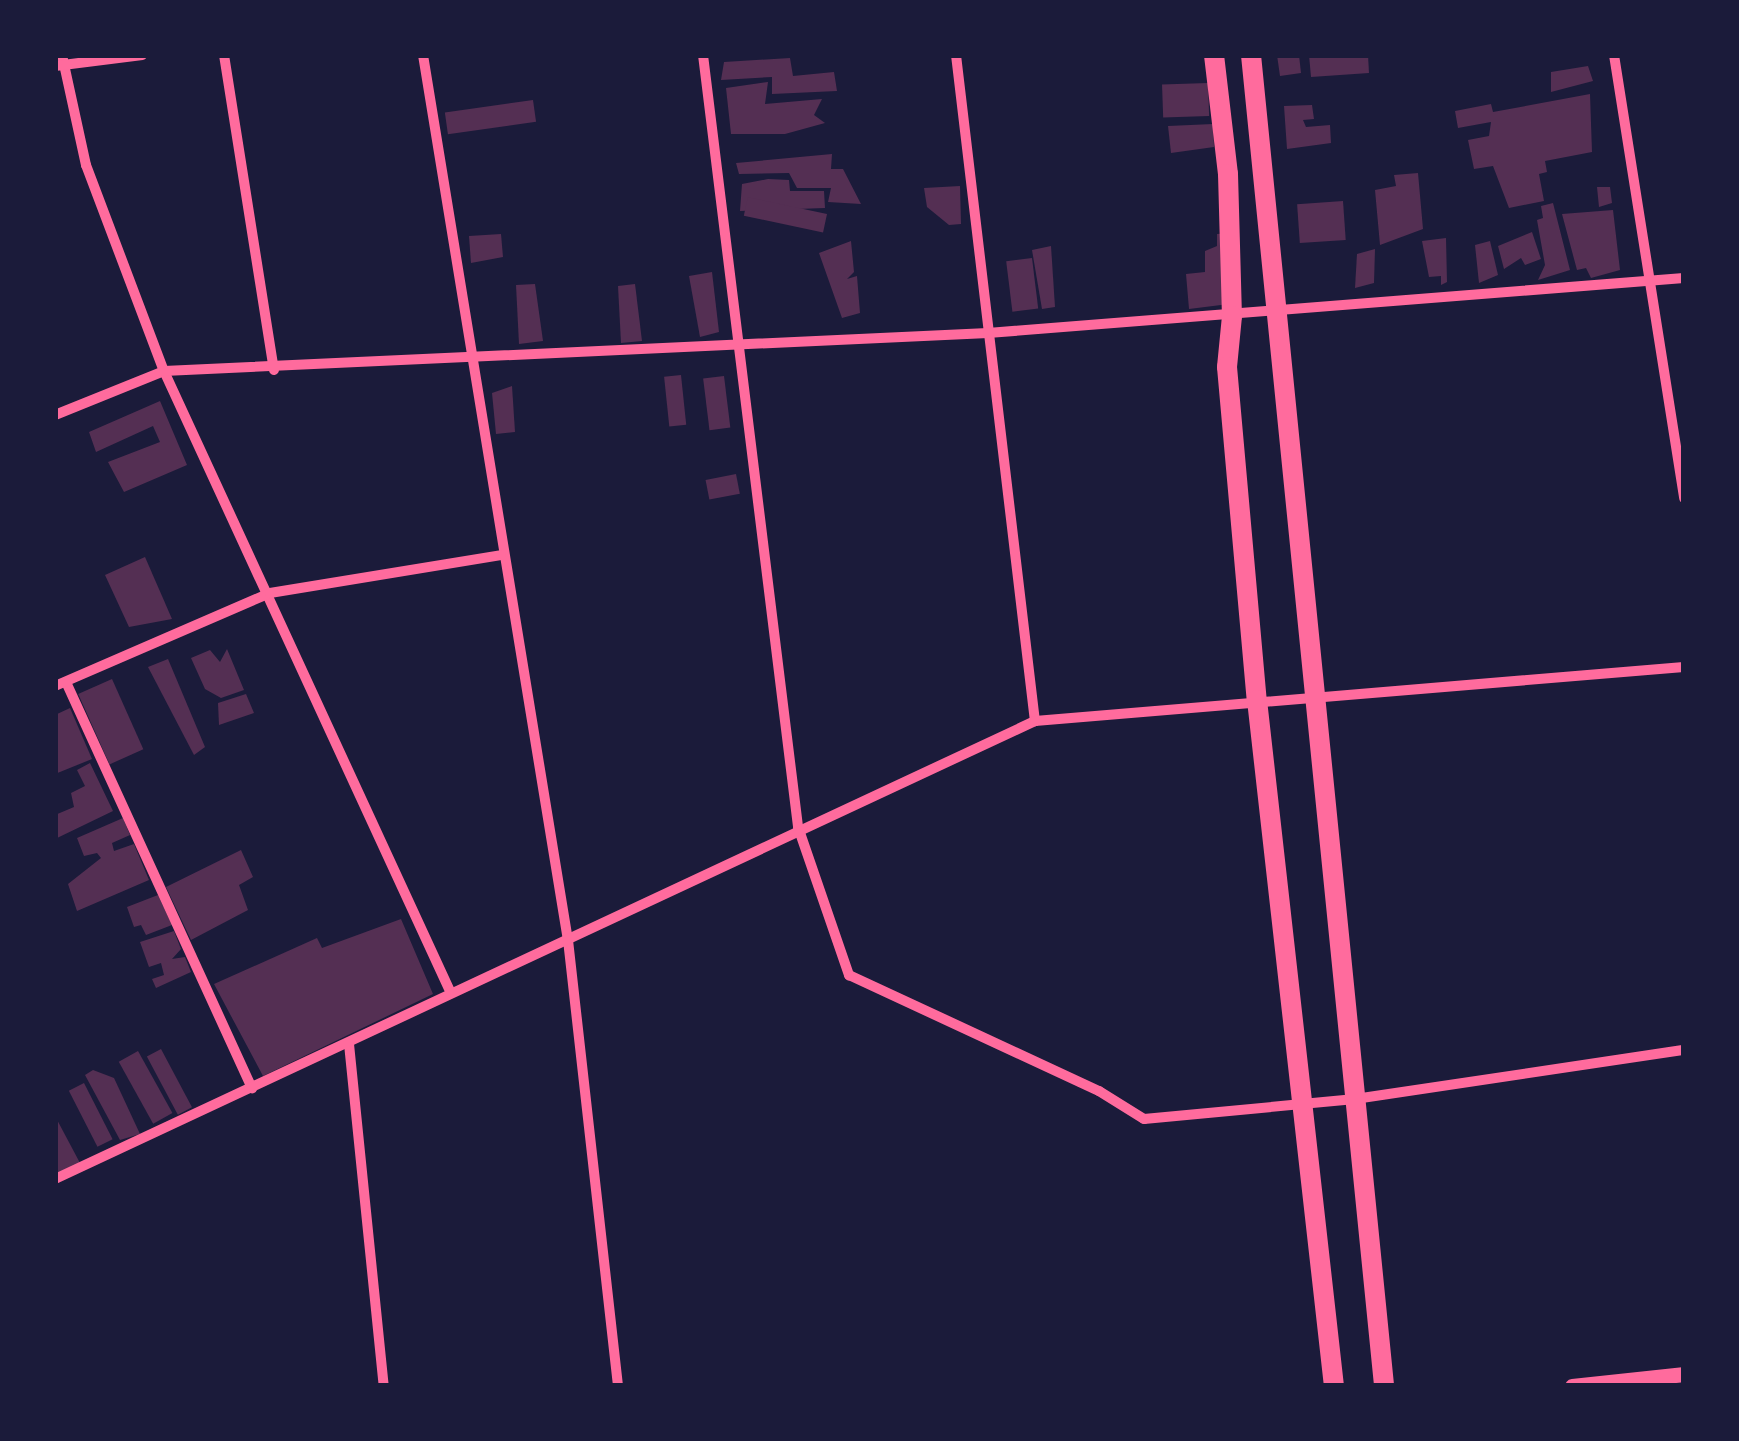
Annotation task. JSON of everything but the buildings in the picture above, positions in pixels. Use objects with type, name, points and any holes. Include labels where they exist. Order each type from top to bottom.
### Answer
[{"type":"main road","points":[[1214,55],[1228,174],[1232,316],[1227,368],[1257,700],[1334,1386]]},
{"type":"main road","points":[[1252,55],[1384,1386]]},
{"type":"street","points":[[142,55],[60,62],[86,165],[164,371],[450,989]]},
{"type":"street","points":[[224,55],[274,370]]},
{"type":"street","points":[[423,55],[475,354],[501,555],[568,940],[618,1386]]},
{"type":"street","points":[[703,55],[798,827],[849,975],[1099,1091],[1144,1119],[1301,1100],[1356,1099],[1684,1050]]},
{"type":"street","points":[[956,55],[1035,721]]},
{"type":"street","points":[[1614,55],[1684,499]]},
{"type":"street","points":[[55,415],[164,371],[274,370],[475,354],[988,333],[1232,316],[1276,306],[1684,278]]},
{"type":"street","points":[[252,1088],[61,684],[270,593],[501,555]]},
{"type":"street","points":[[55,1179],[349,1044],[450,989],[568,940],[798,827],[1035,721],[1684,666]]},
{"type":"street","points":[[349,1044],[384,1386]]},
{"type":"street","points":[[1572,1386],[1684,1374]]}]
